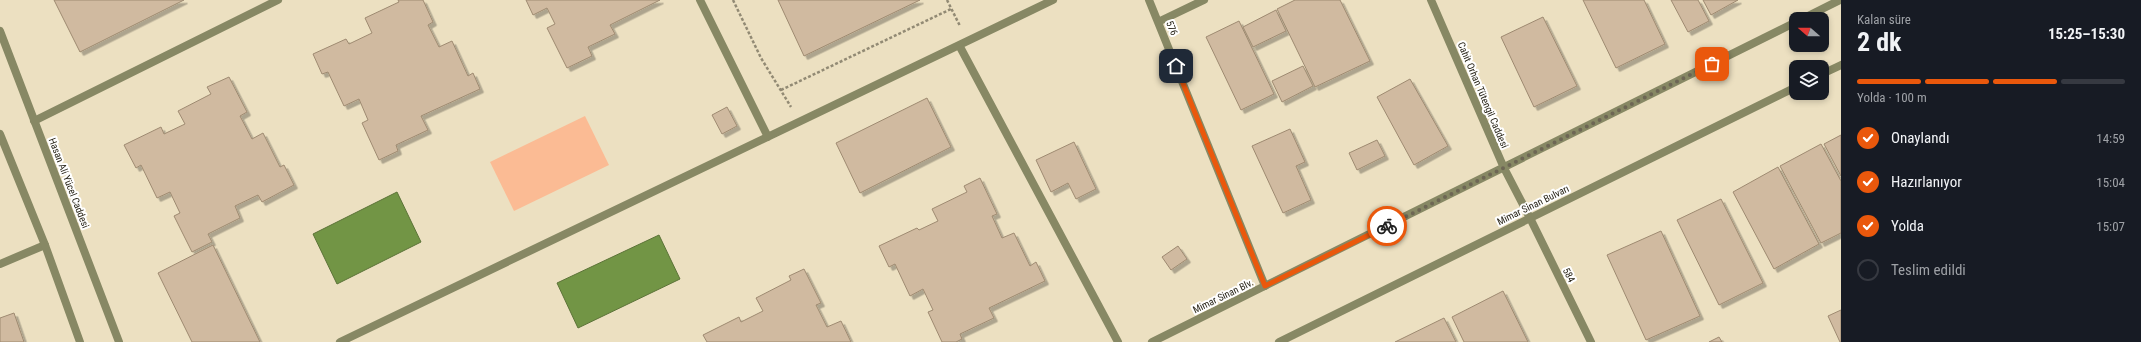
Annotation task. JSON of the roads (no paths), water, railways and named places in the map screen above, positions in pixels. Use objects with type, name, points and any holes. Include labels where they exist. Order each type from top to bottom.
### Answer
[{"type":"street","points":[[34,121],[278,0]]},
{"type":"street","points":[[700,0],[768,137]]},
{"type":"street","points":[[340,342],[1053,0]]},
{"type":"street","name":"576","points":[[1149,0],[1265,286]]},
{"type":"street","points":[[1158,22],[1204,0]]},
{"type":"street","name":"Cahit Orhan Tütengil Caddesi","points":[[1431,0],[1504,168],[1530,218]]},
{"type":"street","points":[[1816,12],[1840,0]]},
{"type":"street","name":"Mimar Sinan Blv.","points":[[1152,342],[1789,26]]},
{"type":"street","name":"Hasan Ali Yücel Caddesi","points":[[0,31],[119,342]]},
{"type":"street","points":[[959,45],[1118,342]]},
{"type":"street","points":[[1829,71],[1841,65]]},
{"type":"street","name":"Mimar Sinan Bulvarı","points":[[1283,341],[1789,90]]},
{"type":"street","points":[[0,134],[45,245],[80,342]]},
{"type":"street","name":"584","points":[[1530,218],[1591,342]]},
{"type":"street","points":[[0,264],[45,245]]}]
